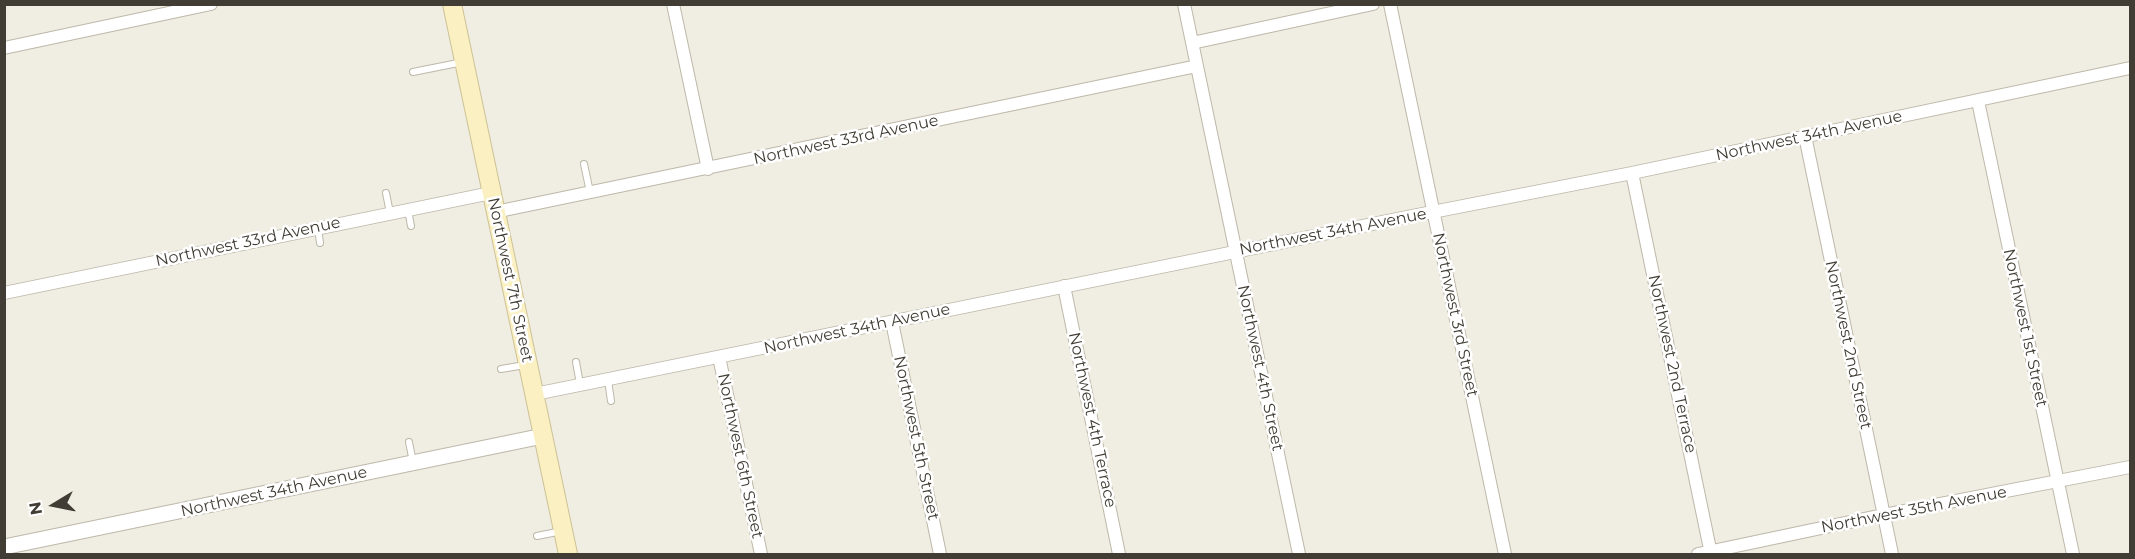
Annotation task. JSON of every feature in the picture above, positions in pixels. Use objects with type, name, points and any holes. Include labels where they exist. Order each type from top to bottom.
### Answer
[{"type":"main road","name":"Northwest 7th Street","points":[[452,4],[568,555]]},
{"type":"street","points":[[4,48],[211,4]]},
{"type":"street","points":[[673,4],[708,170]]},
{"type":"street","name":"Northwest 4th Street","points":[[1184,4],[1299,555]]},
{"type":"street","points":[[1192,43],[1373,4]]},
{"type":"street","name":"Northwest 3rd Street","points":[[1390,4],[1505,555]]},
{"type":"street","name":"Northwest 33rd Avenue","points":[[495,212],[708,170],[1197,66]]},
{"type":"street","name":"Northwest 34th Avenue","points":[[535,394],[1632,173],[2130,68]]},
{"type":"street","name":"Northwest 1st Street","points":[[1978,101],[2073,555]]},
{"type":"street","name":"Northwest 2nd Street","points":[[1804,136],[1892,555]]},
{"type":"street","name":"Northwest 2nd Terrace","points":[[1632,173],[1711,553]]},
{"type":"street","name":"Northwest 33rd Avenue","points":[[4,293],[491,193]]},
{"type":"street","name":"Northwest 4th Terrace","points":[[1064,286],[1119,555]]},
{"type":"street","name":"Northwest 5th Street","points":[[892,322],[940,555]]},
{"type":"street","name":"Northwest 6th Street","points":[[719,357],[760,555]]},
{"type":"street","name":"Northwest 34th Avenue","points":[[4,547],[543,436]]},
{"type":"street","name":"Northwest 35th Avenue","points":[[1698,555],[1883,515],[2130,467]]},
{"type":"lane","points":[[413,72],[464,62]]},
{"type":"lane","points":[[584,164],[590,193]]},
{"type":"lane","points":[[386,193],[390,213]]},
{"type":"lane","points":[[408,210],[411,226]]},
{"type":"lane","points":[[318,227],[320,243]]},
{"type":"lane","points":[[576,362],[580,385]]},
{"type":"lane","points":[[501,369],[528,364]]},
{"type":"lane","points":[[608,380],[611,401]]},
{"type":"lane","points":[[410,442],[414,463]]},
{"type":"lane","points":[[537,536],[563,531]]}]
